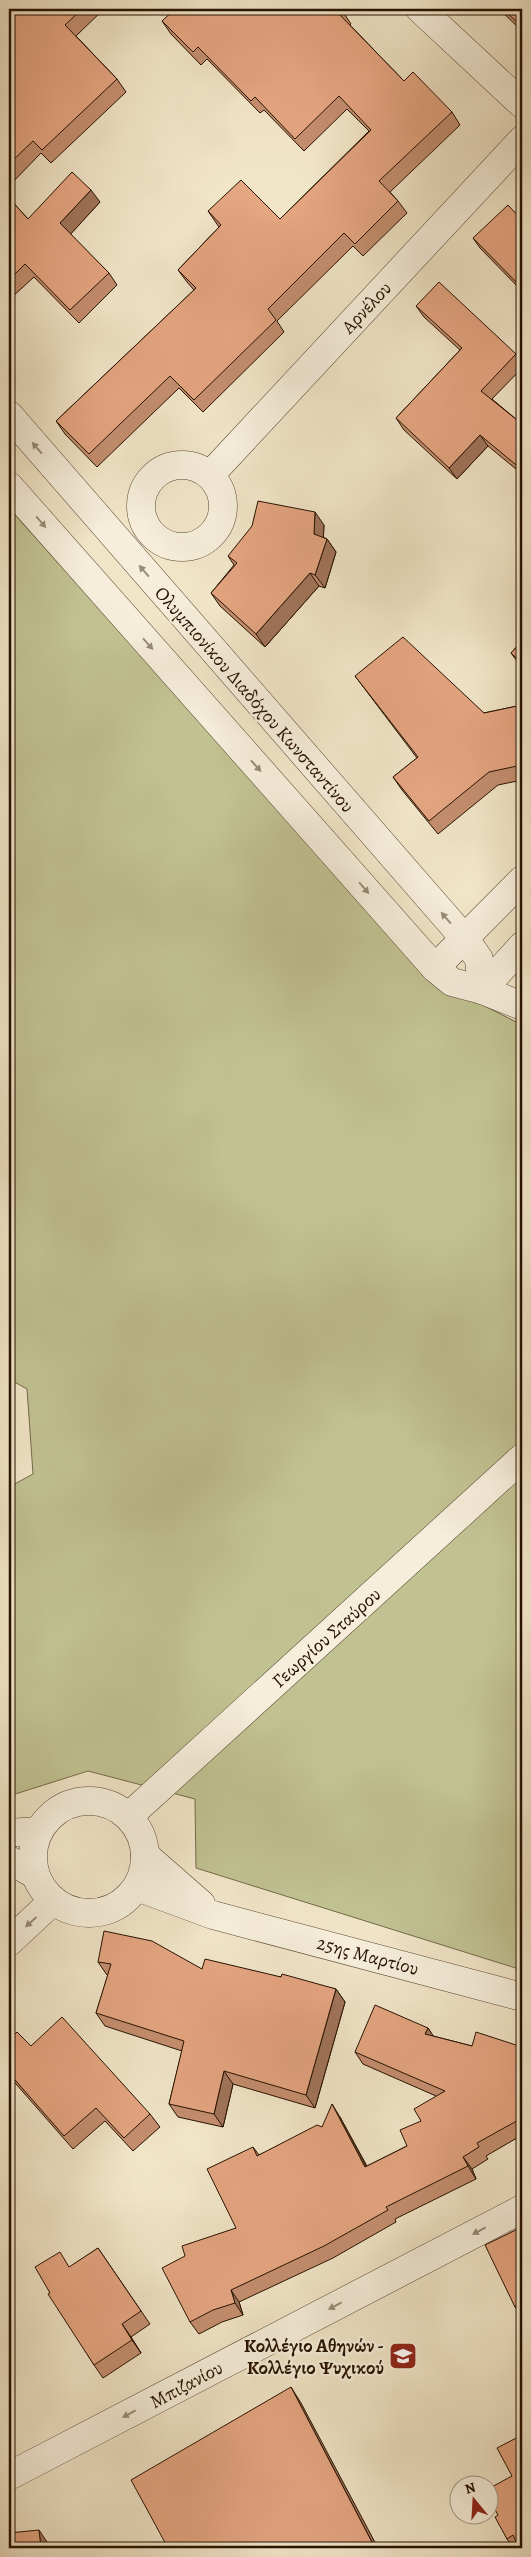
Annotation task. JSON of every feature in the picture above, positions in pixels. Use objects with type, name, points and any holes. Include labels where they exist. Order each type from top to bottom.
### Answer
[{"type":"street","points":[[420,9],[522,104]]},
{"type":"street","name":"Αρνέλου","points":[[210,474],[522,140]]},
{"type":"street","name":"Ολυμπιονίκου Διαδόχου Κωνσταντίνου","points":[[9,416],[465,939],[479,959],[482,990]]},
{"type":"street","points":[[9,486],[435,968],[452,982],[482,990],[522,1006]]},
{"type":"street","points":[[435,968],[522,880]]},
{"type":"street","points":[[482,990],[522,946]]},
{"type":"street","name":"Γεωργίου Σταύρου","points":[[129,1816],[522,1458]]},
{"type":"street","points":[[80,1801],[103,1801],[117,1807],[129,1816],[141,1834],[145,1855],[144,1871],[137,1887],[124,1901],[108,1910],[89,1914],[70,1910],[54,1902],[42,1889],[34,1874],[32,1852],[38,1831],[46,1818],[58,1808],[80,1801]]},
{"type":"street","points":[[9,1833],[38,1831]]},
{"type":"street","name":"25ης Μαρτίου","points":[[145,1855],[213,1914]]},
{"type":"street","points":[[9,1860],[34,1874]]},
{"type":"street","name":"25ης Μαρτίου","points":[[137,1887],[213,1914],[522,1997]]},
{"type":"street","points":[[9,1942],[54,1902]]},
{"type":"street","name":"Μπιζανίου","points":[[9,2476],[522,2209]]},
{"type":"green space","points":[[9,508],[430,978],[522,1025],[522,1970],[196,1868],[195,1799],[88,1771],[9,1796],[9,1487],[33,1474],[27,1389],[9,1379]]},
{"type":"building","points":[[9,9],[82,9],[65,25],[117,79],[42,150],[33,141],[9,164]]},
{"type":"building","points":[[175,9],[340,9],[343,12],[340,15],[404,81],[413,72],[452,112],[379,181],[398,201],[355,244],[344,233],[268,309],[276,320],[194,400],[170,376],[89,454],[56,421],[196,288],[178,270],[221,225],[208,211],[241,180],[280,219],[371,130],[339,96],[295,139],[255,97],[251,101],[198,47],[193,52],[162,21]]},
{"type":"building","points":[[503,9],[522,9],[522,27]]},
{"type":"building","points":[[72,172],[91,190],[60,223],[109,273],[70,310],[25,264],[9,280],[9,198],[28,219]]},
{"type":"building","points":[[508,205],[522,220],[522,288],[473,238]]},
{"type":"building","points":[[439,282],[516,354],[481,391],[522,424],[521,469],[480,435],[449,468],[396,418],[462,348],[416,306]]},
{"type":"building","points":[[258,501],[315,512],[314,534],[327,539],[315,575],[310,573],[256,634],[211,593],[237,563],[228,556],[252,526]]},
{"type":"building","points":[[403,637],[484,713],[522,705],[522,765],[489,772],[429,821],[393,777],[418,757],[355,676]]},
{"type":"building","points":[[522,641],[522,663],[511,653]]},
{"type":"building","points":[[104,1931],[152,1941],[202,1969],[205,1959],[281,1977],[282,1974],[336,1989],[306,2095],[224,2071],[214,2114],[169,2104],[184,2041],[96,2013],[111,1964],[98,1962]]},
{"type":"building","points":[[375,2005],[428,2028],[425,2034],[472,2046],[476,2032],[522,2047],[522,2118],[477,2143],[479,2147],[463,2157],[468,2166],[386,2207],[388,2210],[324,2246],[231,2290],[235,2303],[213,2310],[190,2322],[162,2268],[185,2256],[182,2246],[236,2228],[207,2169],[253,2147],[257,2156],[317,2125],[322,2127],[332,2104],[365,2167],[407,2146],[400,2130],[421,2121],[414,2109],[445,2091],[355,2052]]},
{"type":"building","points":[[62,2017],[150,2114],[124,2138],[96,2108],[64,2136],[9,2073],[9,2040],[17,2032],[31,2046]]},
{"type":"building","points":[[522,2227],[522,2303],[515,2307],[485,2245]]},
{"type":"building","points":[[98,2248],[141,2311],[122,2324],[132,2340],[94,2365],[48,2294],[50,2293],[35,2267],[60,2252],[69,2267]]},
{"type":"building","points":[[291,2387],[375,2548],[168,2548],[131,2480]]},
{"type":"building","points":[[522,2435],[522,2548],[519,2548],[513,2535],[507,2539],[498,2522],[498,2484],[512,2476],[497,2448]]},
{"type":"building","points":[[39,2530],[41,2548],[9,2548],[9,2533]]},
{"type":"place","name":"Κολλέγιο Αθηνών - Κολλέγιο Ψυχικού","points":[[403,2356]]}]
